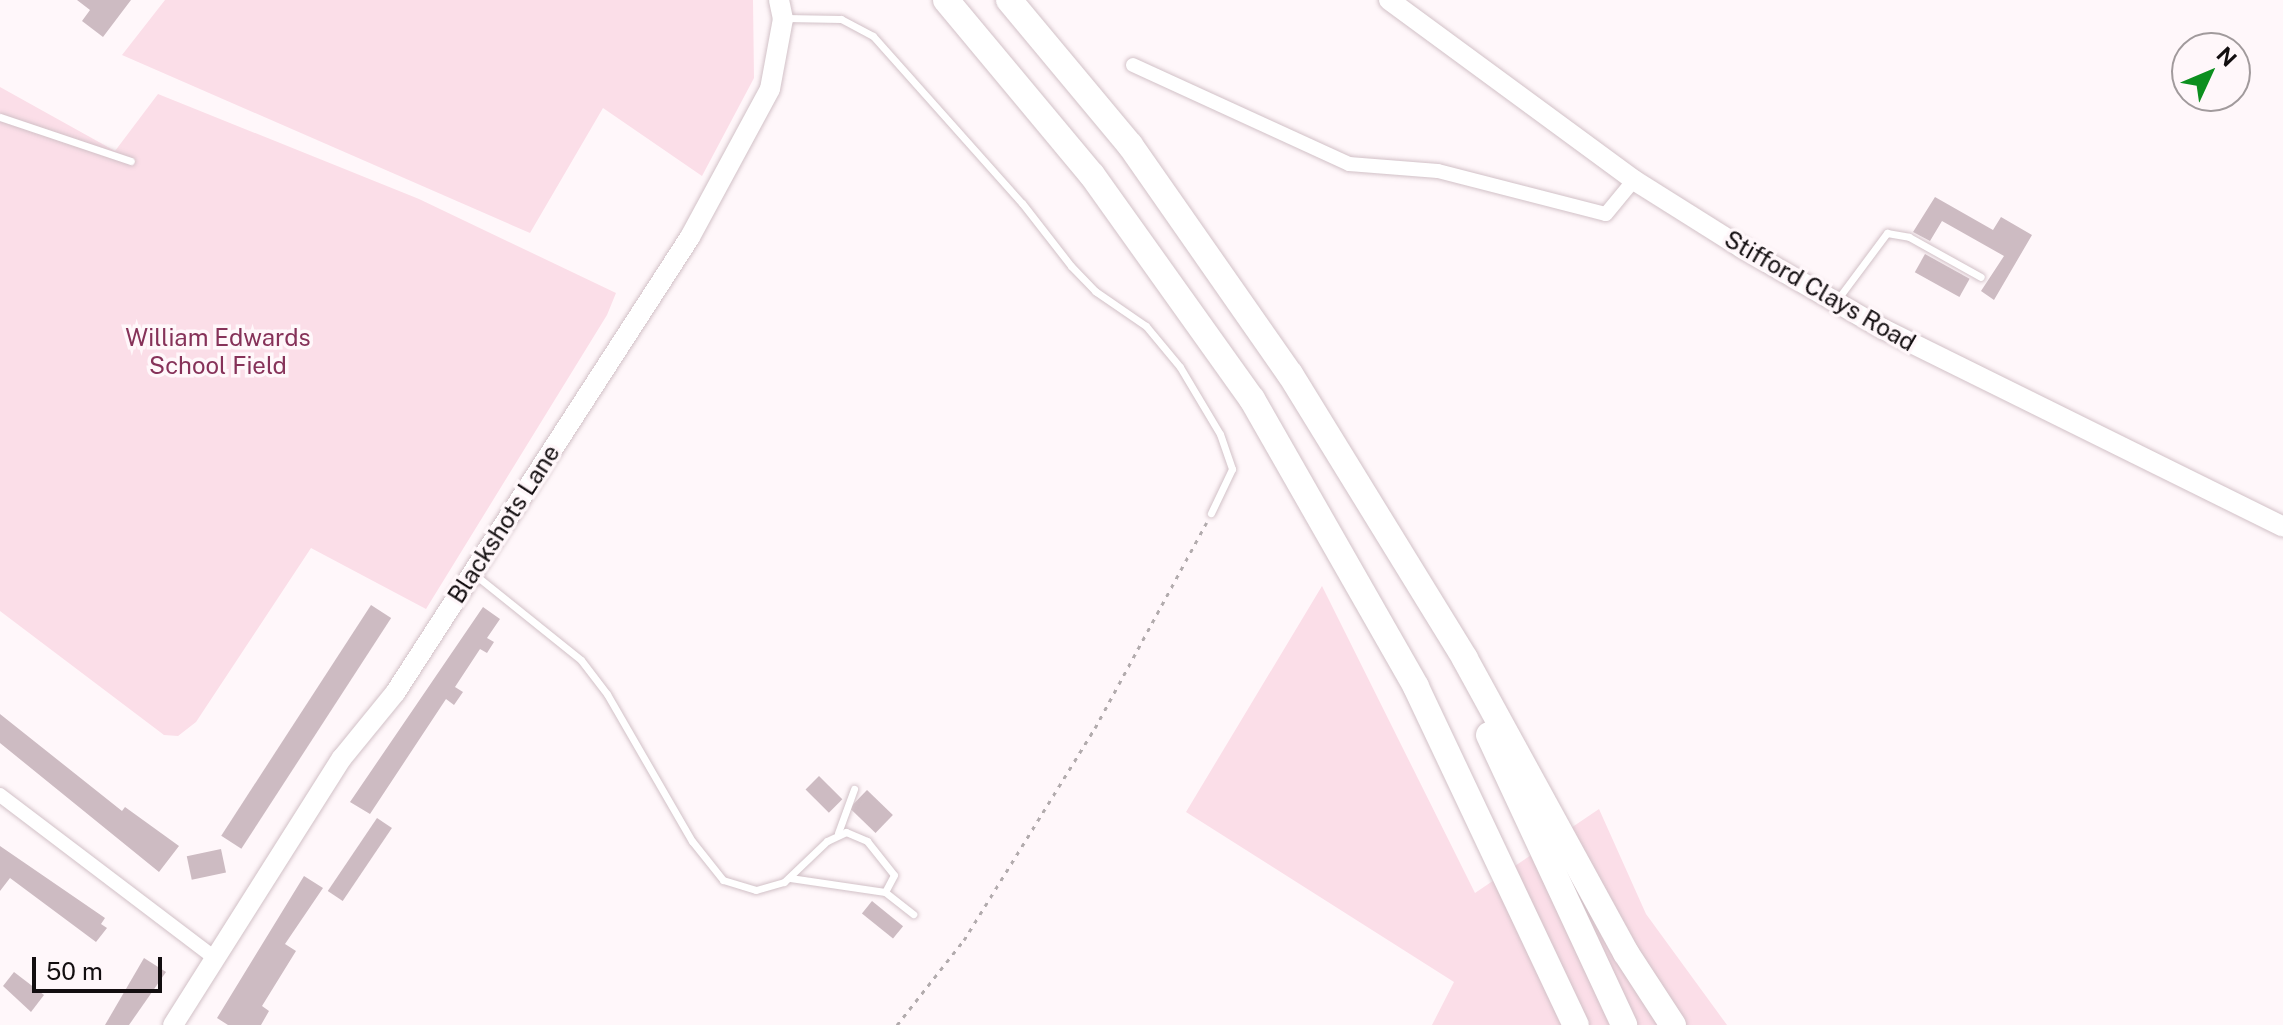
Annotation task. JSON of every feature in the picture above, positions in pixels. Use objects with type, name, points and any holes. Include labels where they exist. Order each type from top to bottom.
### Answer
[{"type":"highway","points":[[946,0],[1092,175],[1252,399],[1416,687],[1576,1025]]},
{"type":"highway","points":[[1009,0],[1167,196],[1290,374],[1465,659],[1626,953],[1673,1025]]},
{"type":"highway","points":[[1358,484],[1515,788],[1624,1025]]},
{"type":"street","name":"Stifford Clays Road","points":[[1389,0],[1634,180],[1836,302],[2091,435],[2283,527]]},
{"type":"street","name":"Blackshots Lane","points":[[173,1025],[342,758],[395,693],[681,250],[751,131],[770,89],[781,9]]},
{"type":"street","points":[[1133,65],[1349,164],[1438,171],[1606,214],[1634,180]]},
{"type":"street","points":[[0,795],[216,959]]},
{"type":"lane","points":[[781,9],[841,19],[873,36],[1022,203],[1071,266],[1095,291],[1146,326],[1180,367],[1228,457],[1232,469],[1211,513]]},
{"type":"lane","points":[[0,117],[131,161]]},
{"type":"lane","points":[[1836,302],[1887,233],[1909,237],[1981,277]]},
{"type":"lane","points":[[472,571],[581,660],[607,694],[711,870],[745,889],[769,888],[790,878],[838,833],[854,789]]},
{"type":"lane","points":[[838,833],[857,834],[889,865],[894,875],[885,892]]},
{"type":"lane","points":[[790,878],[885,892],[913,914]]},
{"type":"path","points":[[897,1025],[964,940],[1095,728],[1211,513]]},
{"type":"green space","points":[[165,0],[753,0],[754,78],[702,176],[603,108],[530,233],[122,55]]},
{"type":"green space","name":"William Edwards School Field","points":[[0,87],[115,151],[158,94],[419,199],[616,293],[607,315],[426,609],[311,548],[196,722],[178,736],[164,735],[0,611]]},
{"type":"green space","points":[[1322,586],[1475,893],[1599,809],[1646,914],[1727,1025],[1432,1025],[1454,982],[1186,812]]},
{"type":"building","points":[[77,0],[131,0],[103,37],[82,21],[90,10]]},
{"type":"building","points":[[1935,197],[1993,230],[2001,217],[2032,235],[1994,300],[1981,291],[2004,256],[1942,221],[1930,241],[1913,232]]},
{"type":"building","points":[[1925,254],[1970,279],[1959,297],[1915,272]]},
{"type":"building","points":[[371,605],[391,618],[241,849],[221,836]]},
{"type":"building","points":[[483,607],[500,619],[487,638],[494,642],[487,653],[480,649],[455,687],[463,692],[454,705],[446,699],[370,814],[350,802]]},
{"type":"building","points":[[0,714],[122,811],[125,807],[179,846],[159,872],[0,743]]},
{"type":"building","points":[[819,776],[842,799],[829,813],[806,789]]},
{"type":"building","points":[[867,790],[893,815],[876,833],[850,808]]},
{"type":"building","points":[[377,818],[392,828],[343,901],[328,891]]},
{"type":"building","points":[[0,846],[105,918],[101,924],[107,928],[96,942],[10,878],[0,891]]},
{"type":"building","points":[[221,849],[226,872],[192,880],[187,856]]},
{"type":"building","points":[[304,876],[323,888],[285,944],[296,951],[262,1006],[269,1011],[261,1025],[228,1025],[217,1018]]},
{"type":"building","points":[[872,901],[903,926],[893,939],[862,913]]},
{"type":"building","points":[[144,958],[166,972],[129,1025],[105,1025]]},
{"type":"building","points":[[14,972],[44,995],[31,1012],[3,986]]}]
